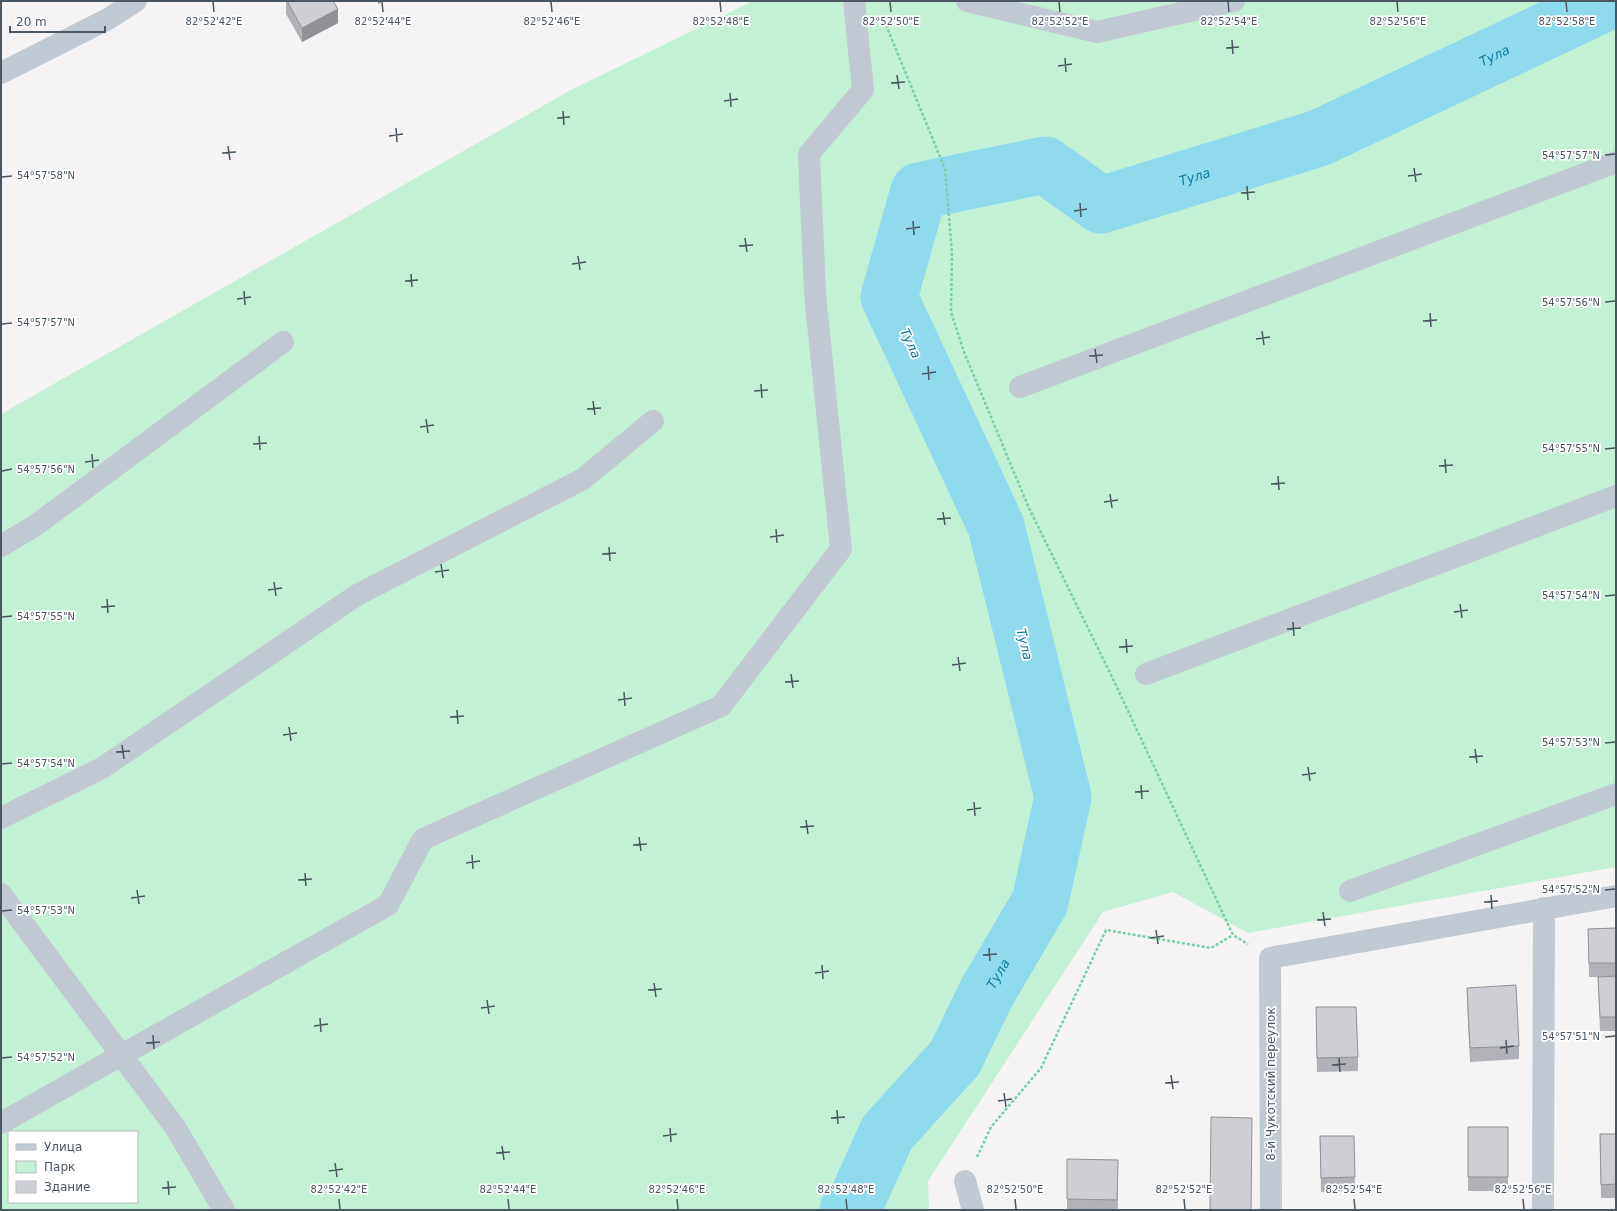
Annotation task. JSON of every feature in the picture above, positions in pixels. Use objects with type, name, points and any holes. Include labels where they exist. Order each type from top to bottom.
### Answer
[{"type":"street","points":[[1,73],[108,19],[136,1]]},
{"type":"street","points":[[1,1124],[388,905],[423,839],[721,706],[841,549],[815,294],[809,154],[863,90],[854,1]]},
{"type":"street","points":[[967,1],[1097,32],[1234,1]]},
{"type":"street","points":[[1020,387],[1616,162]]},
{"type":"street","points":[[1,546],[36,525],[284,342]]},
{"type":"street","points":[[1,818],[102,768],[357,595],[583,479],[652,422]]},
{"type":"street","points":[[1146,674],[1616,496]]},
{"type":"street","points":[[1350,891],[1616,794]]},
{"type":"street","points":[[1,894],[175,1127],[224,1210]]},
{"type":"street","points":[[1270,958],[1616,896]]},
{"type":"street","points":[[1543,1210],[1544,908]]},
{"type":"street","name":"8-й Чукотский переулок","points":[[1270,958],[1271,1210]]},
{"type":"street","points":[[964,1181],[973,1210]]},
{"type":"path","points":[[885,23],[945,169],[952,253],[951,312],[986,409],[1028,506],[1113,679],[1233,936],[1270,958]]},
{"type":"path","points":[[964,1181],[992,1127],[1041,1068],[1106,930],[1211,948],[1233,936]]},
{"type":"green space","points":[[753,1],[1616,1],[1616,867],[1248,933],[1173,892],[1103,912],[928,1181],[929,1210],[1,1210],[1,414],[569,91]]},
{"type":"building","points":[[287,1],[333,1],[338,9],[302,28]]},
{"type":"building","points":[[1616,928],[1616,963],[1589,963],[1588,929]]},
{"type":"building","points":[[1616,976],[1616,1017],[1600,1017],[1598,977]]},
{"type":"building","points":[[1516,985],[1519,1046],[1470,1048],[1467,988]]},
{"type":"building","points":[[1316,1007],[1356,1007],[1358,1057],[1317,1058]]},
{"type":"building","points":[[1211,1117],[1252,1118],[1251,1210],[1210,1210]]},
{"type":"building","points":[[1468,1127],[1508,1127],[1508,1177],[1468,1177]]},
{"type":"building","points":[[1600,1134],[1616,1134],[1616,1184],[1601,1185]]},
{"type":"building","points":[[1320,1136],[1354,1136],[1355,1177],[1321,1178]]},
{"type":"building","points":[[1067,1159],[1118,1160],[1117,1200],[1067,1199]]},
{"type":"waterway","name":"Тула","points":[[848,1210],[855,1204],[887,1133],[955,1058],[987,992],[1040,902],[1063,797],[996,526],[889,297],[919,191],[1045,165],[1101,205],[1319,138],[1609,1]]}]
